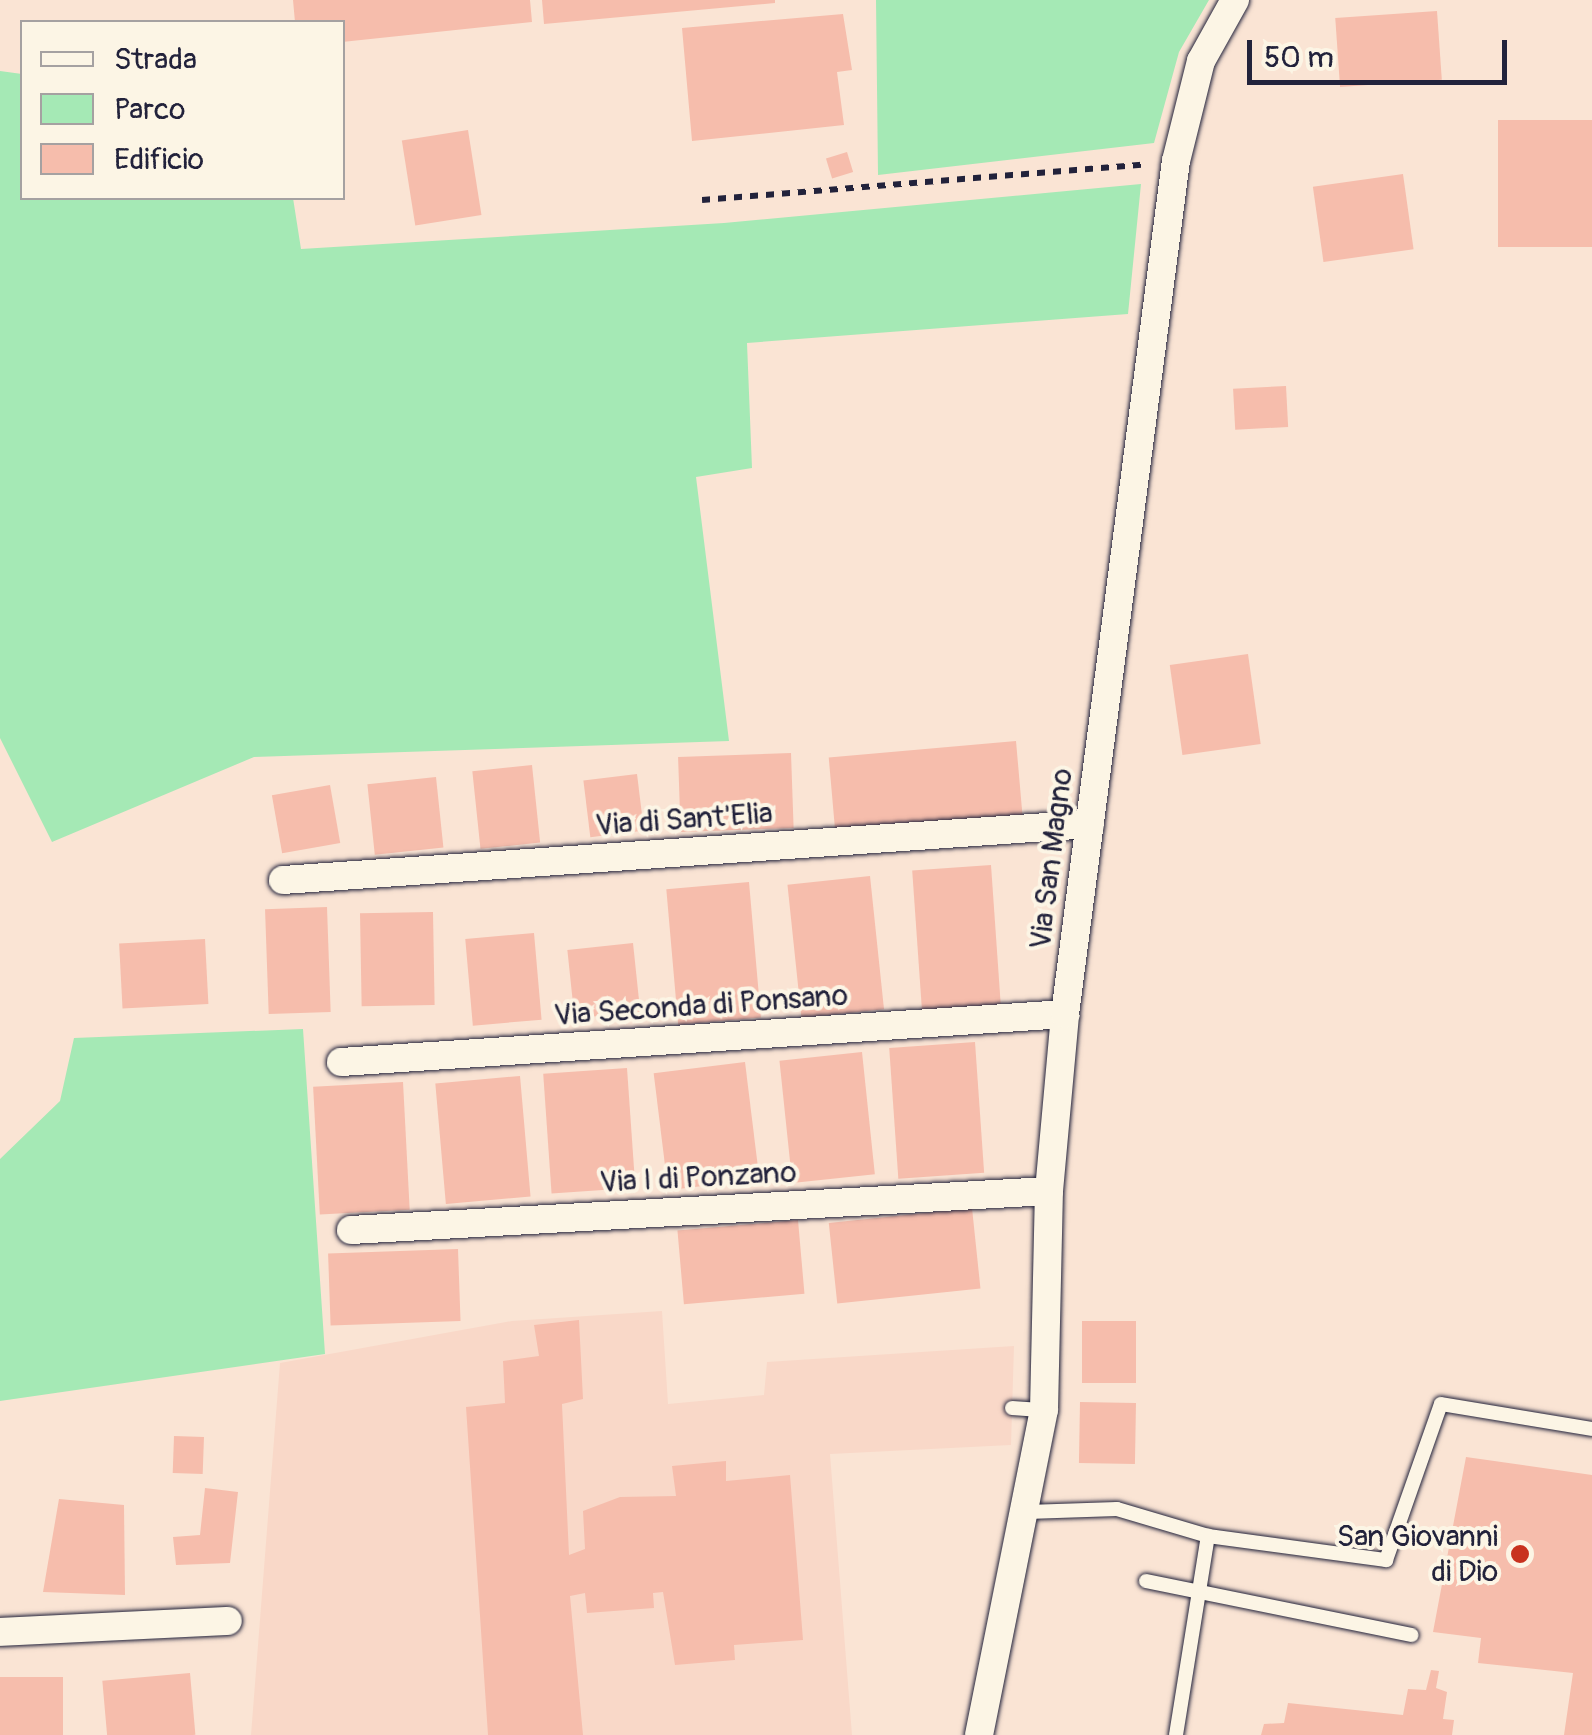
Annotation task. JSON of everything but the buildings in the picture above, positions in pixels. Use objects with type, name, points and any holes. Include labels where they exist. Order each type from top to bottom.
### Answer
[{"type":"street","name":"Via San Magno","points":[[979,1735],[1027,1512],[1044,1410],[1050,1190],[1065,1014],[1176,161],[1201,61],[1236,0]]},
{"type":"street","name":"Via di Sant'Elia","points":[[283,880],[1090,824]]},
{"type":"street","name":"Via Seconda di Ponsano","points":[[342,1062],[1065,1014]]},
{"type":"street","name":"Via I di Ponzano","points":[[351,1230],[1050,1190]]},
{"type":"street","points":[[0,1632],[228,1620]]},
{"type":"lane","points":[[1027,1512],[1117,1509],[1208,1536],[1386,1560],[1440,1404],[1592,1430]]},
{"type":"lane","points":[[1012,1408],[1044,1410]]},
{"type":"lane","points":[[1176,1735],[1208,1536]]},
{"type":"lane","points":[[1146,1581],[1412,1636]]},
{"type":"path","points":[[702,200],[1176,161]]},
{"type":"shaded area","points":[[662,1311],[668,1404],[764,1395],[767,1362],[1014,1346],[1011,1445],[830,1454],[852,1735],[251,1735],[280,1363],[512,1321]]},
{"type":"green space","points":[[876,0],[1209,0],[1179,52],[1154,143],[878,175]]},
{"type":"green space","points":[[0,71],[20,74],[20,200],[293,200],[301,249],[724,223],[1141,184],[1128,314],[747,343],[752,468],[696,477],[729,741],[254,757],[52,842],[0,738]]},
{"type":"green space","points":[[303,1029],[325,1354],[0,1401],[0,1159],[60,1101],[74,1038]]},
{"type":"place","name":"San Giovanni di Dio","points":[[1520,1554]]}]
